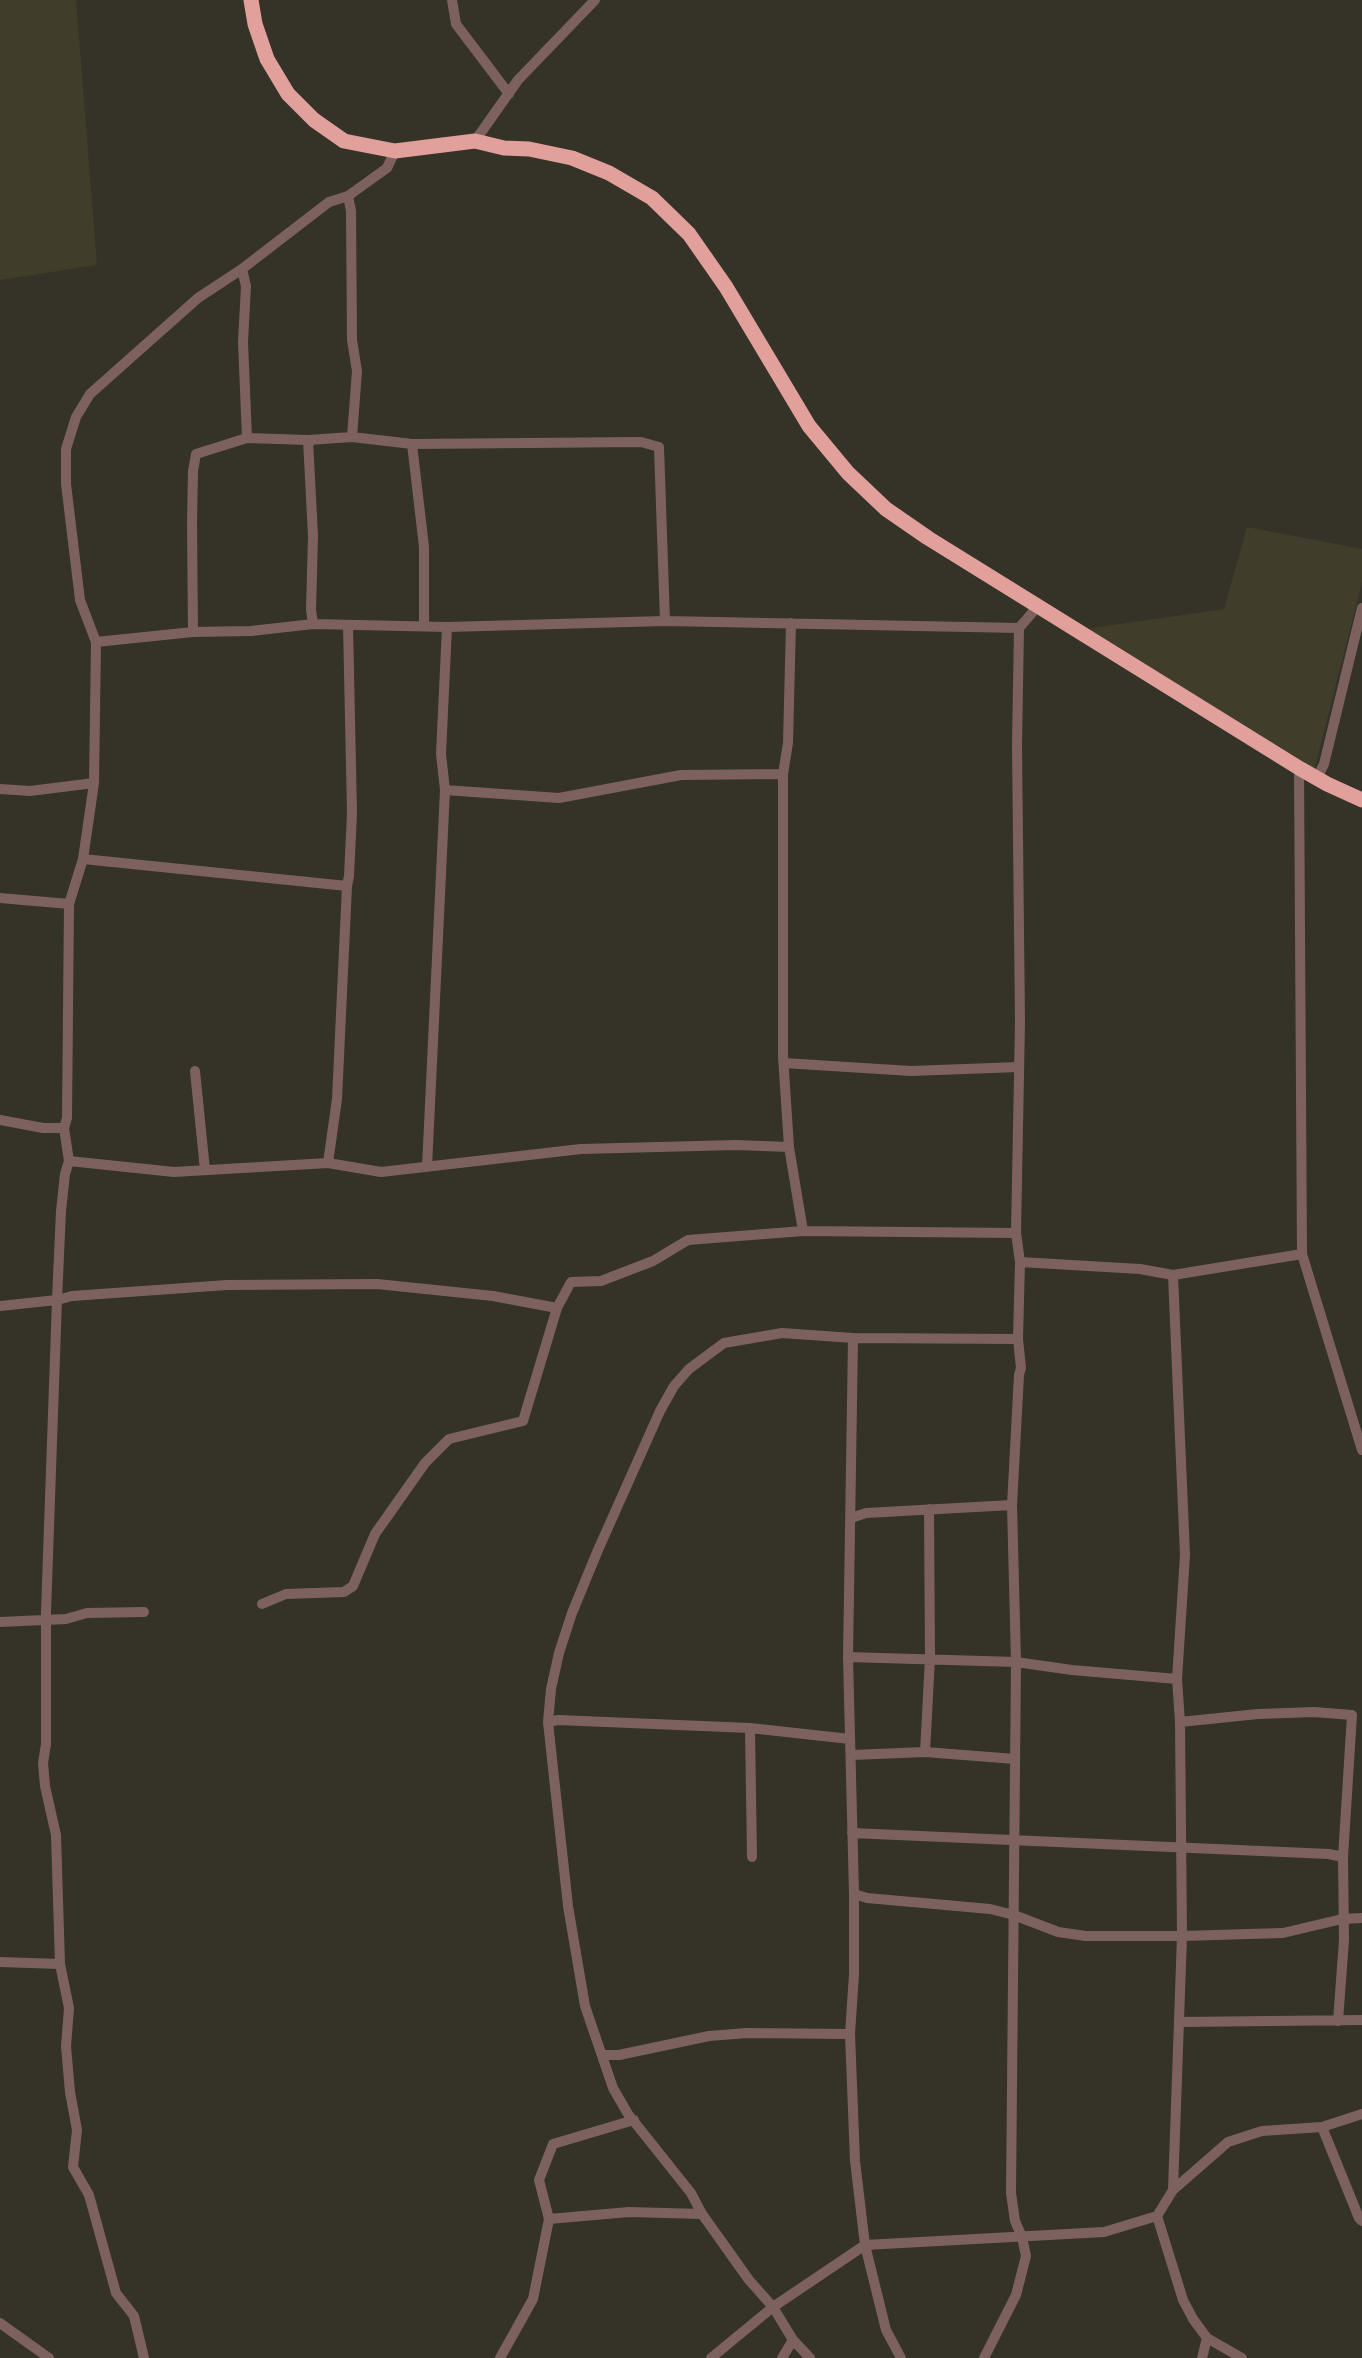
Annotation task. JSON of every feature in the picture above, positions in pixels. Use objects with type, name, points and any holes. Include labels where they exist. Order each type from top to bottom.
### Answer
[{"type":"highway","points":[[251,0],[255,24],[267,59],[288,94],[314,120],[344,141],[395,152],[475,141],[504,148],[529,149],[572,158],[609,173],[652,198],[689,234],[714,269],[809,426],[848,473],[886,509],[928,538],[1299,768],[1362,800]]},
{"type":"street","points":[[452,0],[456,24],[509,94]]},
{"type":"street","points":[[475,141],[518,80],[595,0]]},
{"type":"street","points":[[144,2358],[134,2316],[116,2293],[88,2195],[73,2167],[77,2130],[70,2092],[66,2046],[69,2008],[60,1964],[56,1835],[45,1786],[43,1763],[46,1744],[46,1620],[57,1300],[61,1210],[65,1174],[69,1161],[64,1128],[67,1118],[69,904],[83,859],[94,783],[96,642],[80,600],[66,484],[66,449],[76,417],[90,393],[198,298],[242,268],[329,202],[348,196],[387,168],[395,152]]},
{"type":"street","points":[[348,196],[351,212],[352,340],[357,371],[352,437]]},
{"type":"street","points":[[242,268],[246,286],[243,342],[247,438]]},
{"type":"street","points":[[193,632],[192,512],[193,471],[196,454],[247,438],[309,440],[352,437],[412,444],[641,442],[658,447],[665,621]]},
{"type":"street","points":[[309,440],[313,536],[311,610],[313,624]]},
{"type":"street","points":[[412,444],[424,547],[424,626]]},
{"type":"street","points":[[984,2358],[1016,2295],[1026,2256],[1022,2237],[1015,2221],[1011,2193],[1016,1662],[1012,1505],[1021,1368],[1018,1339],[1020,1262],[1016,1233],[1019,1067],[1017,745],[1019,628],[1038,606]]},
{"type":"street","points":[[1317,778],[1324,764],[1361,614]]},
{"type":"street","points":[[96,642],[193,632],[251,631],[313,624],[447,627],[665,621],[1019,628]]},
{"type":"street","points":[[791,623],[788,743],[783,774],[784,1064],[789,1147],[802,1231]]},
{"type":"street","points":[[328,1163],[337,1099],[346,886],[349,876],[352,813],[348,625]]},
{"type":"street","points":[[427,1167],[445,790],[441,754],[447,627]]},
{"type":"street","points":[[1299,768],[1302,1254],[1362,1450]]},
{"type":"street","points":[[445,790],[559,798],[681,775],[783,774]]},
{"type":"street","points":[[0,789],[30,791],[94,783]]},
{"type":"street","points":[[83,859],[346,886]]},
{"type":"street","points":[[0,898],[69,904]]},
{"type":"street","points":[[784,1064],[911,1071],[1019,1067]]},
{"type":"street","points":[[195,1071],[205,1170]]},
{"type":"street","points":[[0,1120],[43,1128],[64,1128]]},
{"type":"street","points":[[69,1161],[174,1172],[328,1163],[381,1173],[581,1149],[736,1145],[789,1147]]},
{"type":"street","points":[[262,1604],[286,1594],[344,1592],[353,1586],[375,1534],[425,1463],[449,1439],[523,1421],[557,1308],[571,1282],[601,1281],[653,1261],[688,1240],[802,1231],[1016,1233]]},
{"type":"street","points":[[1020,1262],[1140,1269],[1173,1275],[1302,1254]]},
{"type":"street","points":[[1173,1275],[1185,1555],[1177,1679],[1180,1722],[1182,1936],[1173,2190]]},
{"type":"street","points":[[0,1306],[57,1300],[72,1296],[227,1285],[377,1284],[492,1296],[557,1308]]},
{"type":"street","points":[[810,2358],[793,2340],[773,2307],[749,2280],[702,2214],[691,2193],[634,2121],[613,2088],[585,2006],[568,1906],[548,1722],[551,1689],[559,1653],[572,1613],[598,1550],[660,1411],[674,1386],[689,1369],[724,1343],[782,1333],[853,1338],[1018,1339]]},
{"type":"street","points":[[853,1338],[848,1657],[854,1894],[854,1974],[850,2034],[855,2161],[865,2245],[886,2331],[901,2358]]},
{"type":"street","points":[[851,1518],[866,1513],[1012,1505]]},
{"type":"street","points":[[925,1752],[930,1658],[929,1509]]},
{"type":"street","points":[[0,1622],[66,1619],[87,1612],[144,1612]]},
{"type":"street","points":[[848,1657],[1016,1662],[1072,1670],[1177,1679]]},
{"type":"street","points":[[1180,1722],[1314,1712],[1352,1715],[1343,1857],[1344,1940],[1338,2021]]},
{"type":"street","points":[[548,1722],[558,1720],[750,1728],[850,1739]]},
{"type":"street","points":[[750,1728],[752,1857]]},
{"type":"street","points":[[852,1755],[925,1752],[1015,1759]]},
{"type":"street","points":[[852,1833],[1329,1854],[1343,1857]]},
{"type":"street","points":[[854,1894],[867,1898],[990,1909],[1014,1915],[1058,1932],[1086,1936],[1283,1933],[1342,1919],[1362,1918]]},
{"type":"street","points":[[0,1962],[60,1964]]},
{"type":"street","points":[[1179,2022],[1362,2020]]},
{"type":"street","points":[[603,2055],[619,2055],[709,2036],[747,2033],[850,2034]]},
{"type":"street","points":[[711,2358],[773,2307],[865,2245],[1104,2232],[1157,2216],[1173,2190],[1228,2142],[1262,2131],[1322,2127],[1362,2114]]},
{"type":"street","points":[[500,2358],[533,2299],[549,2219],[539,2180],[553,2144],[634,2121]]},
{"type":"street","points":[[1322,2127],[1362,2221]]},
{"type":"street","points":[[549,2219],[629,2212],[702,2214]]},
{"type":"street","points":[[1157,2216],[1183,2300],[1192,2319],[1206,2338],[1242,2358]]},
{"type":"street","points":[[0,2323],[49,2358]]},
{"type":"street","points":[[1202,2358],[1206,2338]]},
{"type":"street","points":[[782,2358],[793,2340]]},
{"type":"shaded area","points":[[0,0],[76,0],[97,265],[0,280]]},
{"type":"shaded area","points":[[1247,527],[1362,549],[1362,582],[1314,771],[1085,629],[1224,609]]}]
